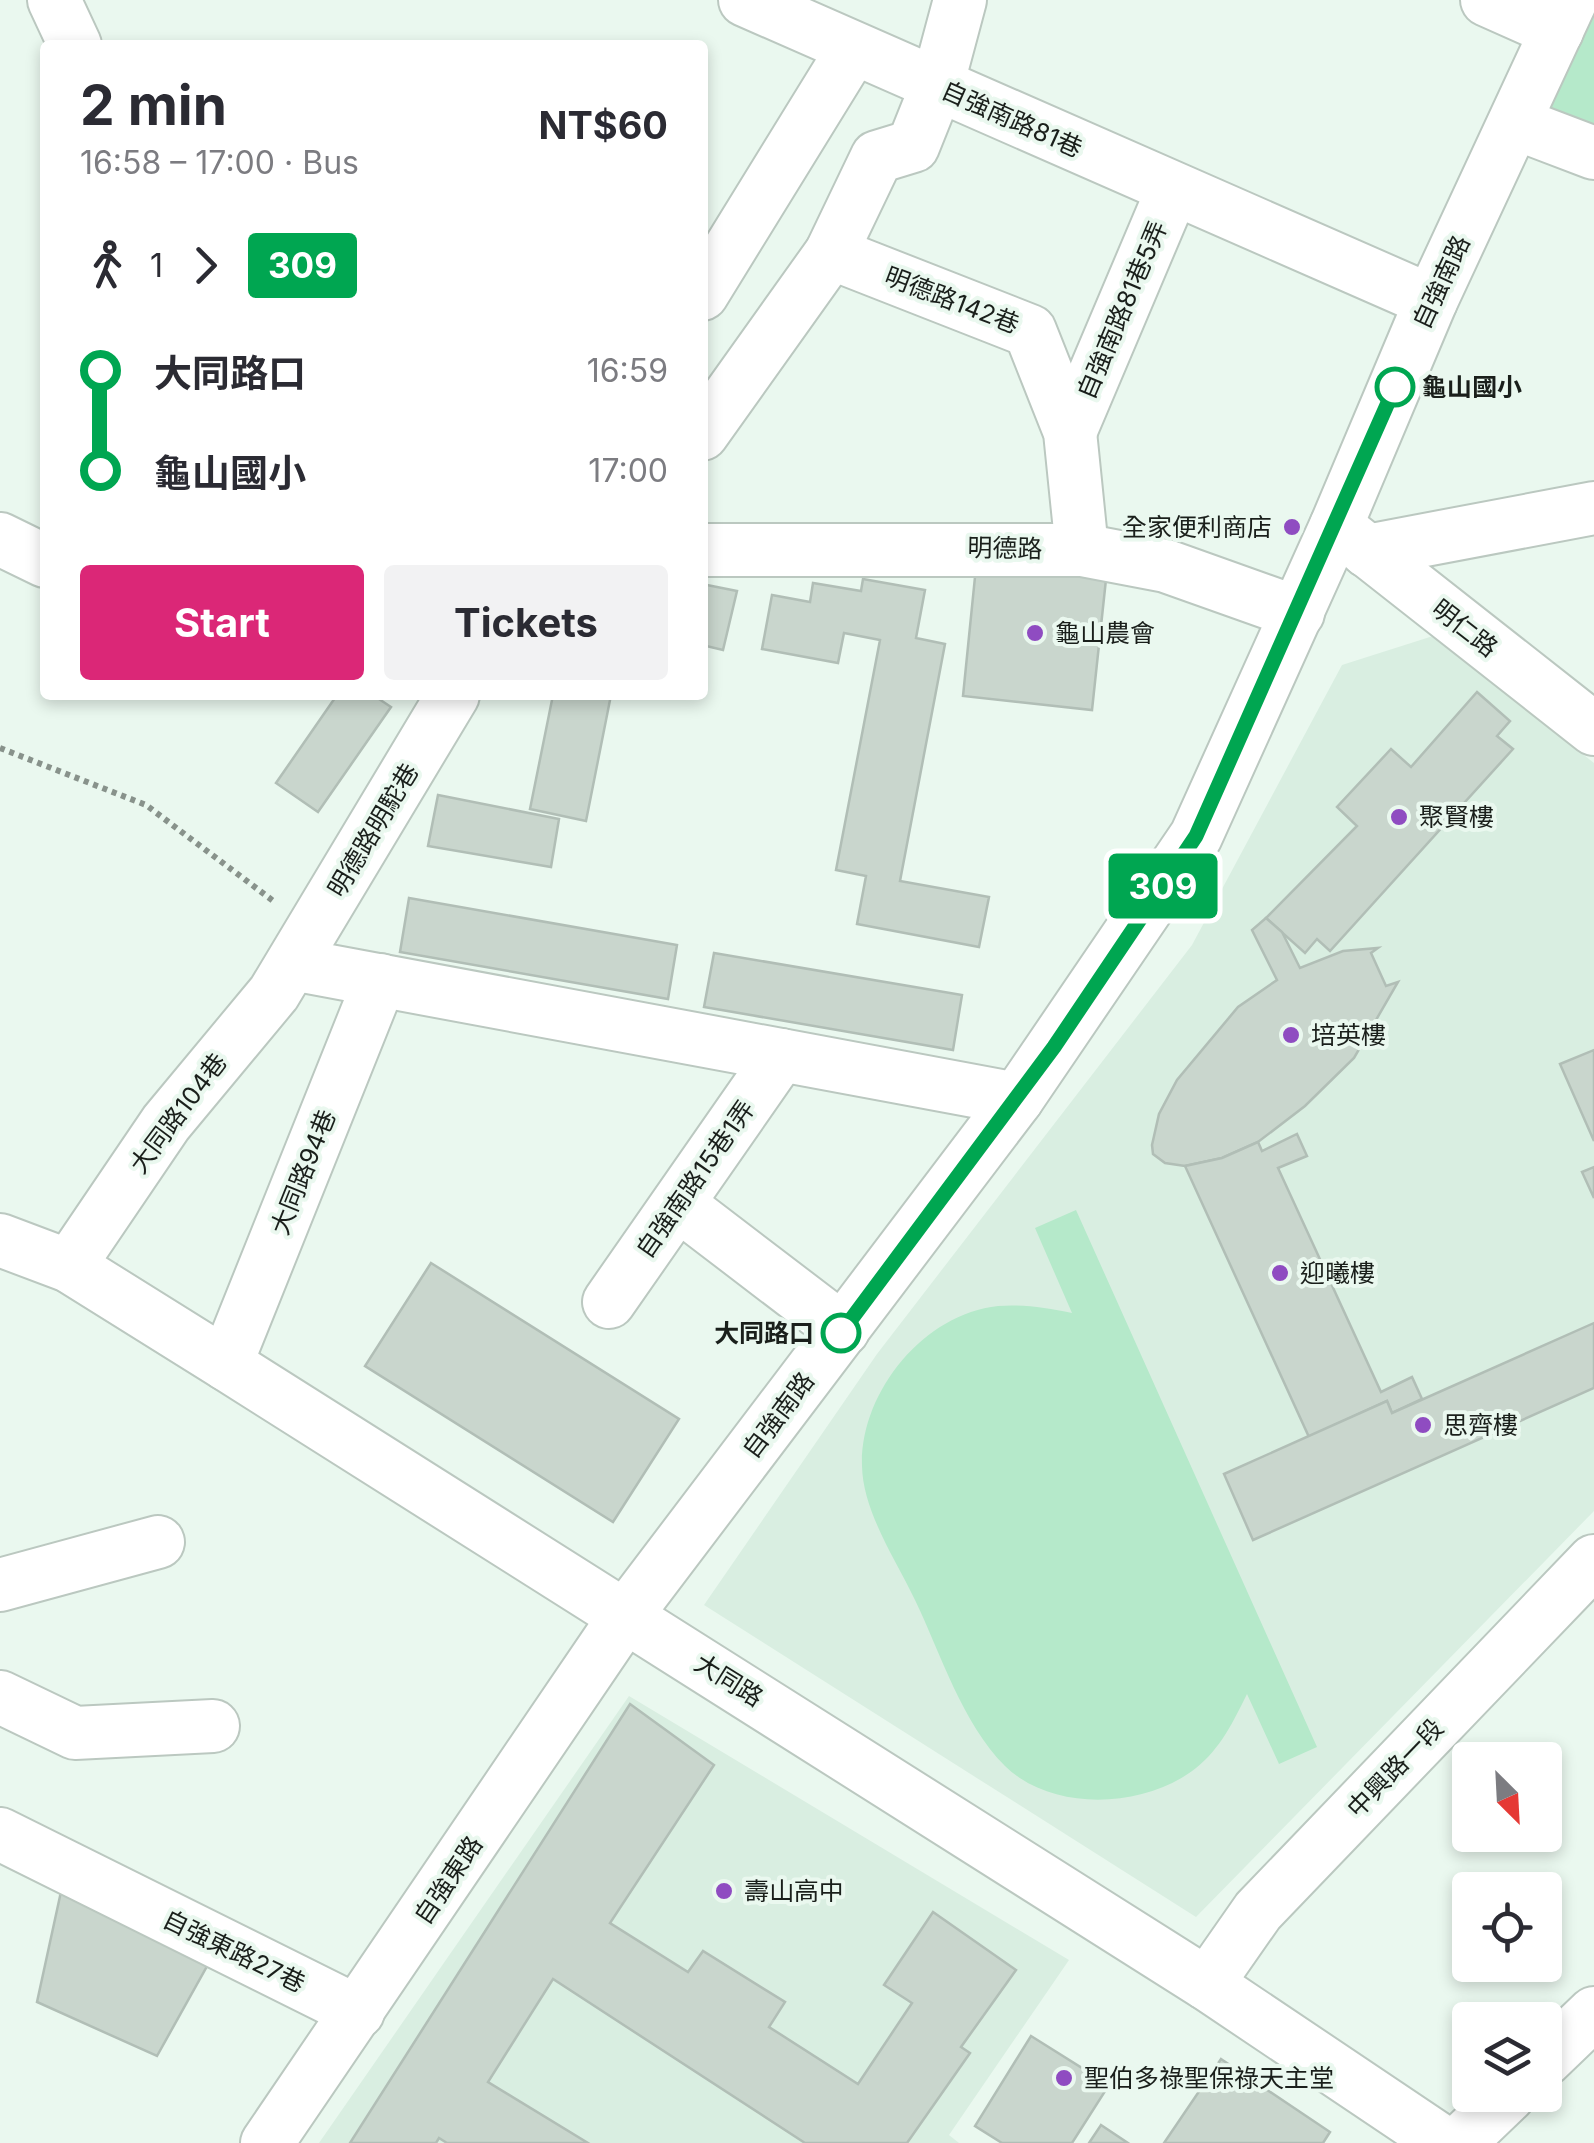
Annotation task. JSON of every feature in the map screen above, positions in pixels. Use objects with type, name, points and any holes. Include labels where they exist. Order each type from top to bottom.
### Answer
[{"type":"street","points":[[54,0],[73,40]]},
{"type":"street","name":"自強南路81巷","points":[[745,0],[1431,302]]},
{"type":"street","points":[[802,132],[877,157],[912,146],[938,86],[960,0]]},
{"type":"street","points":[[1487,0],[1564,16]]},
{"type":"street","name":"自強南路","points":[[626,1615],[1017,1099],[1196,836],[1298,613],[1351,539],[1431,302],[1564,16]]},
{"type":"street","points":[[708,283],[852,49]]},
{"type":"street","points":[[1516,123],[1594,153]]},
{"type":"street","points":[[708,426],[830,253],[877,157]]},
{"type":"street","name":"自強南路81巷5弄","points":[[1070,432],[1173,189]]},
{"type":"street","name":"明德路142巷","points":[[830,253],[1030,331],[1070,432],[1082,550]]},
{"type":"street","points":[[1351,539],[1594,508]]},
{"type":"street","points":[[0,539],[40,559]]},
{"type":"street","name":"明仁路","points":[[1351,539],[1594,729]]},
{"type":"street","name":"明德路","points":[[708,550],[1082,550],[1166,566],[1298,613]]},
{"type":"street","name":"明德路明駝巷","points":[[302,947],[449,700]]},
{"type":"street","points":[[302,947],[380,980],[1017,1099]]},
{"type":"street","name":"大同路104巷","points":[[69,1266],[166,1122],[274,993],[302,947]]},
{"type":"street","name":"大同路94巷","points":[[226,1364],[380,980]]},
{"type":"street","name":"自強南路15巷1弄","points":[[609,1302],[781,1055]]},
{"type":"street","points":[[678,1204],[843,1330]]},
{"type":"street","name":"大同路","points":[[4,1251],[69,1266],[1207,1984],[1440,2141]]},
{"type":"street","points":[[0,1585],[158,1542]]},
{"type":"street","name":"中興路一段","points":[[1207,1984],[1258,1910],[1594,1561]]},
{"type":"street","name":"自強東路","points":[[267,2143],[626,1615]]},
{"type":"street","points":[[0,1697],[75,1733],[212,1726]]},
{"type":"street","name":"自強東路27巷","points":[[0,1834],[358,2012]]},
{"type":"street","points":[[1562,2044],[1594,2013]]},
{"type":"street","points":[[1440,2141],[1484,2112]]},
{"type":"path","points":[[0,748],[146,806],[302,947]]},
{"type":"shaded area","points":[[1433,636],[1594,763],[1594,1511],[1196,1917],[704,1605],[877,1354],[1192,945],[1342,665]]},
{"type":"shaded area","name":"壽山高中","points":[[629,1696],[1069,1960],[949,2135],[959,2143],[319,2143]]},
{"type":"green space","points":[[1594,8],[1594,134],[1546,116]]},
{"type":"green space","points":[[1076,1210],[1317,1747],[1279,1764],[1247,1694],[1219,1743],[1196,1768],[1152,1791],[1100,1800],[1048,1792],[1025,1781],[1005,1766],[976,1730],[882,1535],[868,1501],[862,1466],[864,1438],[884,1385],[921,1341],[971,1312],[998,1306],[1072,1313],[1035,1228]]},
{"type":"building","name":"龜山農會","points":[[977,557],[1107,570],[1092,710],[963,696]]},
{"type":"building","points":[[863,579],[925,590],[916,638],[945,644],[900,881],[989,897],[979,947],[857,924],[866,876],[836,870],[880,640],[844,633],[838,663],[762,649],[772,595],[810,602],[813,583],[861,591]]},
{"type":"building","points":[[708,585],[737,591],[723,650],[708,646]]},
{"type":"building","name":"聚賢樓","points":[[1477,692],[1510,721],[1497,736],[1513,749],[1330,951],[1317,939],[1305,953],[1266,918],[1357,826],[1337,807],[1391,749],[1411,767]]},
{"type":"building","points":[[334,700],[380,700],[391,707],[318,812],[276,783]]},
{"type":"building","points":[[552,700],[610,700],[586,821],[530,809]]},
{"type":"building","points":[[438,795],[559,819],[551,867],[428,846]]},
{"type":"building","points":[[409,898],[677,945],[668,999],[400,952]]},
{"type":"building","name":"培英樓","points":[[1266,918],[1282,932],[1300,968],[1343,951],[1378,948],[1371,953],[1386,986],[1398,982],[1354,1058],[1305,1106],[1258,1142],[1222,1158],[1185,1166],[1165,1163],[1153,1154],[1152,1145],[1159,1114],[1177,1080],[1238,1007],[1277,980],[1252,930]]},
{"type":"building","points":[[714,953],[962,995],[953,1050],[704,1007]]},
{"type":"building","points":[[1594,1050],[1594,1141],[1560,1064]]},
{"type":"building","name":"迎曦樓","points":[[1297,1134],[1307,1156],[1278,1168],[1381,1392],[1412,1377],[1422,1399],[1392,1413],[1387,1401],[1309,1437],[1185,1166],[1222,1158],[1258,1142],[1262,1151]]},
{"type":"building","points":[[1594,1167],[1594,1198],[1582,1172]]},
{"type":"building","points":[[431,1263],[679,1419],[613,1522],[365,1366]]},
{"type":"building","name":"思齊樓","points":[[1594,1323],[1594,1388],[1253,1540],[1224,1474],[1387,1401],[1392,1413]]},
{"type":"building","points":[[630,1704],[714,1765],[610,1923],[688,1972],[703,1951],[785,2002],[769,2027],[858,2084],[912,2003],[884,1985],[933,1912],[1016,1970],[961,2047],[970,2053],[907,2143],[805,2143],[553,1979],[488,2082],[588,2143],[447,2143],[439,2138],[436,2143],[350,2143]]},
{"type":"building","points":[[62,1887],[211,1959],[157,2056],[37,2002]]},
{"type":"building","points":[[1031,2036],[1109,2085],[1072,2143],[1002,2143],[975,2126]]},
{"type":"building","points":[[1221,2059],[1330,2132],[1323,2143],[1164,2143]]},
{"type":"building","points":[[1101,2125],[1128,2143],[1089,2143]]},
{"type":"bus line","name":"309","points":[[841,1333],[1073,1021],[1196,836],[1395,387]]},
{"type":"place","name":"龜山國小","points":[[1395,387]]},
{"type":"place","name":"全家便利商店","points":[[1292,527]]},
{"type":"place","name":"龜山農會","points":[[1035,633]]},
{"type":"place","name":"聚賢樓","points":[[1399,817]]},
{"type":"place","name":"培英樓","points":[[1291,1035]]},
{"type":"place","name":"迎曦樓","points":[[1280,1273]]},
{"type":"place","name":"大同路口","points":[[841,1333]]},
{"type":"place","name":"思齊樓","points":[[1423,1425]]},
{"type":"place","name":"壽山高中","points":[[724,1891]]},
{"type":"place","name":"聖伯多祿聖保祿天主堂","points":[[1064,2078]]}]
